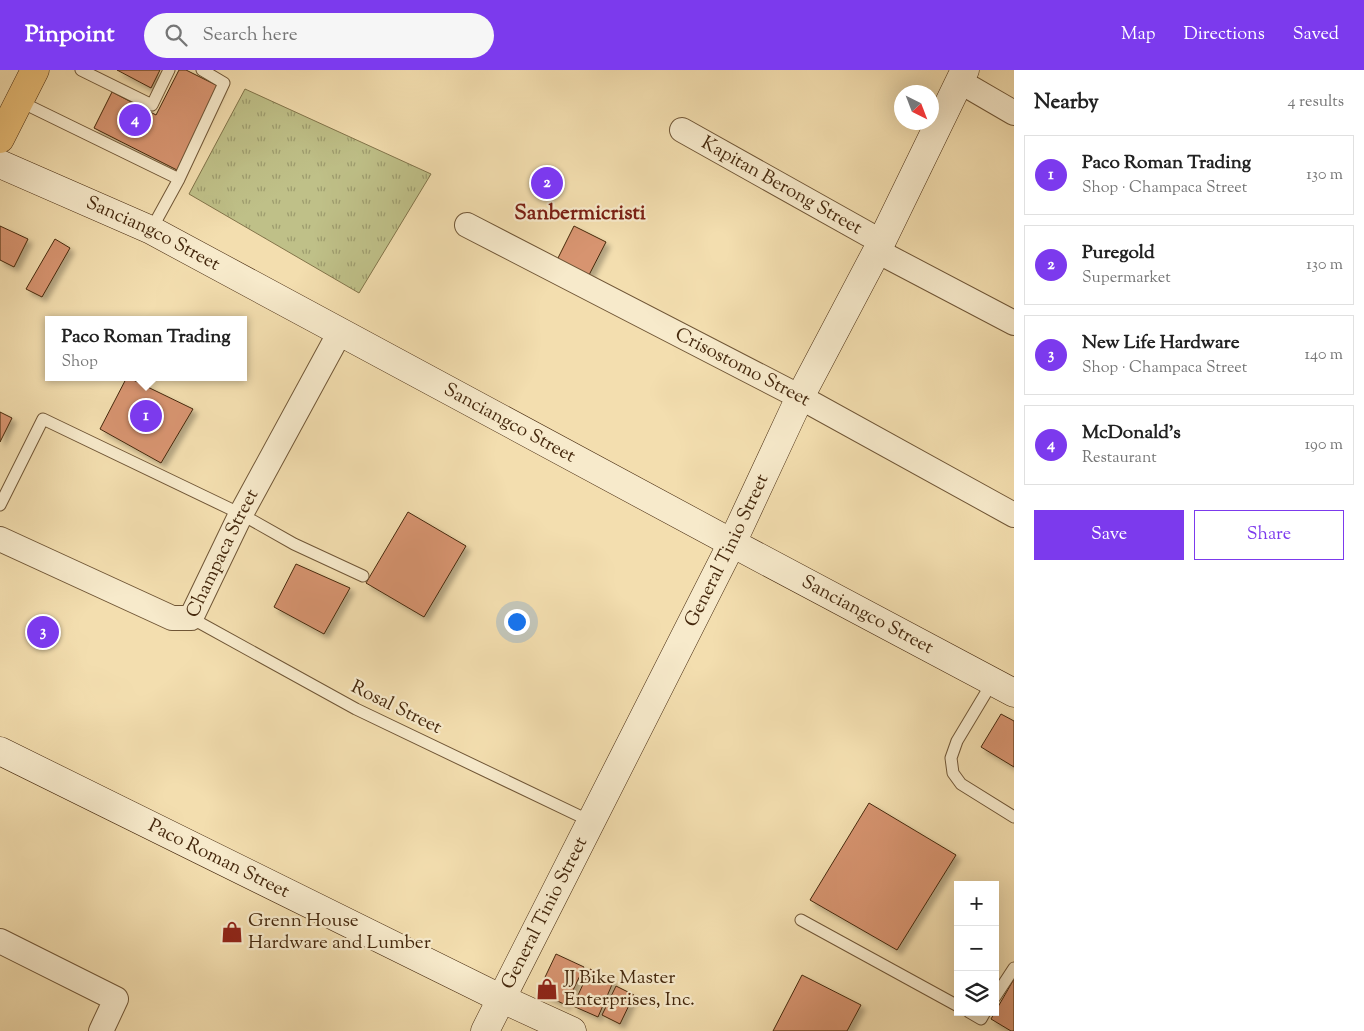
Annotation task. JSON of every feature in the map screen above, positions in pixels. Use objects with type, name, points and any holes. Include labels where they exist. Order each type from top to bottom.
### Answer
[{"type":"main road","points":[[0,138],[35,70]]},
{"type":"street","points":[[962,76],[1014,113]]},
{"type":"street","name":"General Tinio Street","points":[[485,1031],[500,998],[732,543],[800,397],[879,246],[962,76]]},
{"type":"street","name":"Kapitan Berong Street","points":[[682,130],[1014,323]]},
{"type":"street","name":"Sanciangco Street","points":[[0,164],[151,230],[1003,687]]},
{"type":"street","name":"Crisostomo Street","points":[[467,225],[800,397],[1014,515]]},
{"type":"street","name":"Champaca Street","points":[[0,539],[172,618],[191,618],[242,514],[340,332]]},
{"type":"street","name":"Paco Roman Street","points":[[0,751],[500,998],[572,1031]]},
{"type":"street","points":[[0,942],[116,999],[101,1031]]},
{"type":"lane","points":[[81,70],[152,105],[169,70]]},
{"type":"lane","points":[[151,230],[179,179],[224,83],[202,70]]},
{"type":"lane","points":[[19,101],[179,179]]},
{"type":"lane","points":[[0,506],[43,419],[242,514],[294,544],[363,576]]},
{"type":"lane","name":"Rosal Street","points":[[191,618],[356,709],[590,821]]},
{"type":"lane","points":[[1003,687],[956,741],[951,758],[953,773],[961,784],[1014,817]]},
{"type":"lane","points":[[800,920],[954,1004]]},
{"type":"lane","points":[[999,991],[1014,968]]},
{"type":"green space","points":[[245,89],[431,174],[359,293],[189,194]]},
{"type":"building","points":[[117,70],[160,70],[151,88]]},
{"type":"building","points":[[179,70],[186,70],[220,87],[177,170],[94,128],[112,92],[156,115]]},
{"type":"building","points":[[0,226],[28,239],[14,267],[0,260]]},
{"type":"building","points":[[574,226],[606,242],[589,275],[557,260]]},
{"type":"building","points":[[55,239],[70,248],[42,297],[26,289]]},
{"type":"building","points":[[125,381],[135,381],[193,409],[161,463],[100,429]]},
{"type":"building","points":[[0,412],[12,418],[0,442]]},
{"type":"building","points":[[408,512],[466,546],[424,617],[366,583]]},
{"type":"building","points":[[296,564],[350,588],[324,634],[274,607]]},
{"type":"building","points":[[1001,714],[1014,721],[1014,767],[981,747]]},
{"type":"building","points":[[869,803],[956,855],[897,950],[810,900]]},
{"type":"building","points":[[556,954],[584,967],[566,1005],[538,992]]},
{"type":"building","points":[[590,969],[614,980],[598,1017],[573,1006]]},
{"type":"building","points":[[802,975],[861,1005],[847,1031],[773,1031]]},
{"type":"building","points":[[1014,979],[1014,1031],[991,1019],[993,1016],[999,1016],[999,1005]]},
{"type":"building","points":[[616,986],[634,995],[620,1024],[602,1015]]},
{"type":"place","name":"McDonald's","points":[[135,120]]},
{"type":"place","name":"Puregold","points":[[547,183]]},
{"type":"place","name":"Paco Roman Trading","points":[[146,416]]},
{"type":"place","name":"New Life Hardware","points":[[43,632]]},
{"type":"place","name":"Grenn House Hardware and Lumber","points":[[232,932]]},
{"type":"place","name":"JJ Bike Master Enterprises, Inc.","points":[[547,989]]},
{"type":"district","name":"Sanbermicristi","points":[[580,214]]}]
